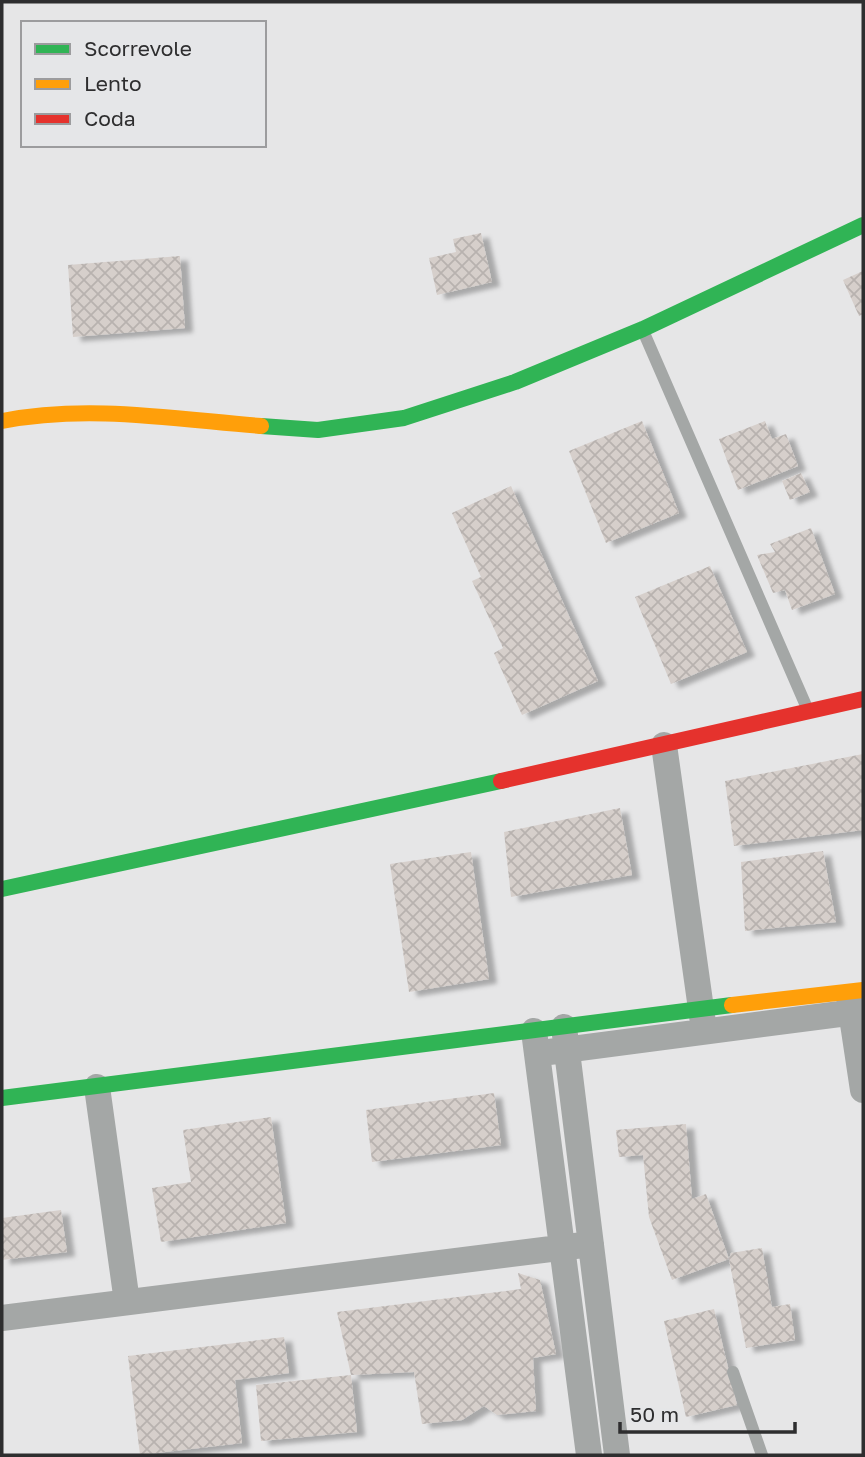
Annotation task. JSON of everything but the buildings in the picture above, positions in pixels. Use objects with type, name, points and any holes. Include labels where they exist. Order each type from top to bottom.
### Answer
[{"type":"street","points":[[2,421],[37,414],[90,412],[318,430],[404,418],[515,382],[643,329],[863,225]]},
{"type":"street","points":[[2,890],[863,699]]},
{"type":"street","points":[[664,745],[703,1020]]},
{"type":"street","points":[[2,1098],[507,1035],[524,1043],[536,1042],[856,1001],[863,1090]]},
{"type":"street","points":[[565,1038],[591,1244],[609,1454]]},
{"type":"street","points":[[536,1042],[589,1455]]},
{"type":"street","points":[[97,1087],[127,1302]]},
{"type":"street","points":[[2,1318],[591,1244]]},
{"type":"lane","points":[[643,329],[808,711]]},
{"type":"lane","points":[[733,1372],[762,1455]]},
{"type":"traffic: fast","points":[[261,426],[318,430],[404,418],[515,382],[643,329],[863,225]]},
{"type":"traffic: fast","points":[[2,889],[501,781]]},
{"type":"traffic: fast","points":[[2,1098],[732,1005]]},
{"type":"traffic: slow","points":[[2,421],[34,416],[99,413],[261,426]]},
{"type":"traffic: slow","points":[[732,1005],[863,990]]},
{"type":"traffic: jam","points":[[501,781],[863,699]]}]
